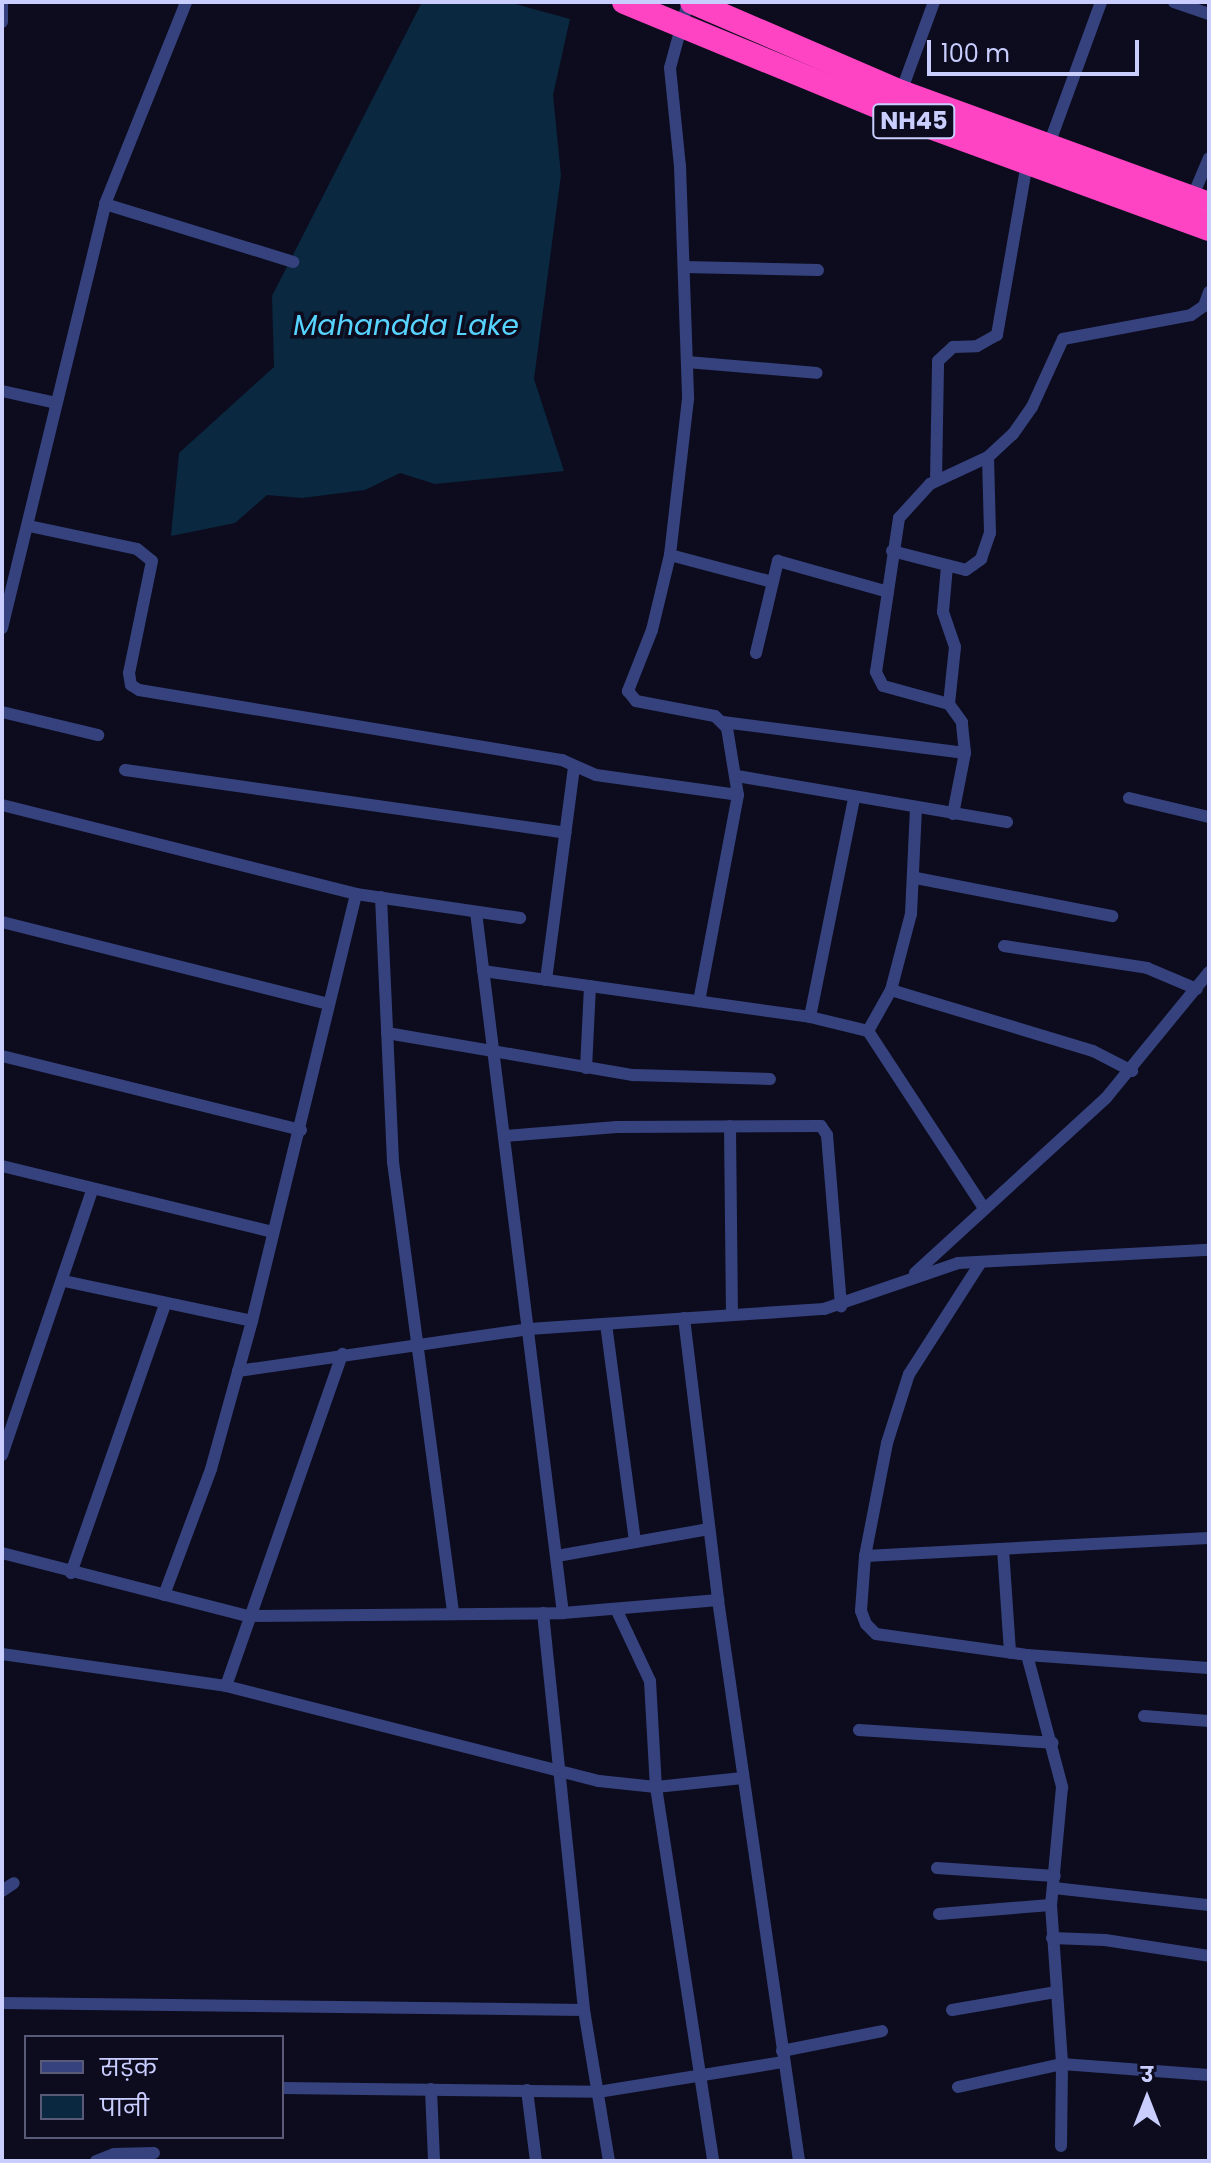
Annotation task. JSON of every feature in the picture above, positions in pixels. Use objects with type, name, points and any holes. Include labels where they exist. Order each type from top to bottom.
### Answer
[{"type":"highway","name":"NH45","points":[[624,2],[687,9],[734,10],[901,92],[1200,201]]},
{"type":"highway","name":"NH45","points":[[687,9],[1027,163],[1209,229]]},
{"type":"street","points":[[2,2],[2,22]]},
{"type":"street","points":[[2,628],[4,606],[29,526],[105,204],[186,2]]},
{"type":"street","points":[[901,92],[934,2]]},
{"type":"street","points":[[1048,147],[1101,2]]},
{"type":"street","points":[[1174,2],[1209,14]]},
{"type":"street","points":[[687,9],[670,68],[684,267],[688,399],[670,555],[652,630],[628,691],[636,701],[723,722],[965,753]]},
{"type":"street","points":[[1200,201],[1209,158]]},
{"type":"street","points":[[936,480],[938,361],[953,347],[977,346],[997,335],[1027,163]]},
{"type":"street","points":[[105,204],[293,262]]},
{"type":"street","points":[[684,267],[818,270]]},
{"type":"street","points":[[953,814],[965,753],[962,722],[949,704],[883,686],[878,679],[885,591],[899,518],[910,501],[936,480],[988,457],[1025,421],[1063,339],[1191,315],[1204,306],[1209,292]]},
{"type":"street","points":[[687,362],[817,373]]},
{"type":"street","points":[[2,391],[56,403]]},
{"type":"street","points":[[892,551],[947,566],[972,567],[987,546],[988,457]]},
{"type":"street","points":[[29,526],[137,549],[152,561],[129,673],[131,685],[139,690],[574,766],[596,775],[738,795]]},
{"type":"street","points":[[670,555],[772,582]]},
{"type":"street","points":[[756,653],[772,582],[782,559],[885,591]]},
{"type":"street","points":[[947,566],[943,612],[955,647],[949,704]]},
{"type":"street","points":[[2,712],[98,735]]},
{"type":"street","points":[[699,1001],[738,795],[737,776],[723,722]]},
{"type":"street","points":[[546,980],[574,766]]},
{"type":"street","points":[[125,770],[566,833]]},
{"type":"street","points":[[737,776],[916,809],[1007,822]]},
{"type":"street","points":[[810,1017],[854,798]]},
{"type":"street","points":[[1129,798],[1209,817]]},
{"type":"street","points":[[2,805],[356,894],[520,918]]},
{"type":"street","points":[[868,1031],[891,990],[916,878],[916,809]]},
{"type":"street","points":[[916,878],[1112,916]]},
{"type":"street","points":[[164,1595],[211,1469],[252,1321],[301,1130],[356,894]]},
{"type":"street","points":[[381,897],[393,1162],[453,1614]]},
{"type":"street","points":[[476,912],[563,1613]]},
{"type":"street","points":[[2,922],[328,1004]]},
{"type":"street","points":[[1004,946],[1147,968],[1197,989]]},
{"type":"street","points":[[483,971],[810,1017],[868,1031],[983,1207]]},
{"type":"street","points":[[913,1275],[1132,1071],[1209,972]]},
{"type":"street","points":[[586,1068],[590,986]]},
{"type":"street","points":[[891,990],[1093,1051],[1132,1071]]},
{"type":"street","points":[[387,1033],[652,1077],[770,1079]]},
{"type":"street","points":[[2,1056],[301,1130]]},
{"type":"street","points":[[504,1136],[617,1127],[817,1125],[825,1129],[841,1306]]},
{"type":"street","points":[[730,1126],[732,1315]]},
{"type":"street","points":[[2,1166],[273,1232]]},
{"type":"street","points":[[2,1455],[64,1281],[92,1190]]},
{"type":"street","points":[[238,1371],[418,1342],[529,1329],[841,1306],[913,1275],[958,1263],[1209,1250]]},
{"type":"street","points":[[981,1262],[909,1374],[887,1443],[865,1556],[861,1611],[876,1634],[1027,1655],[1209,1668]]},
{"type":"street","points":[[64,1281],[252,1321]]},
{"type":"street","points":[[71,1573],[165,1304]]},
{"type":"street","points":[[684,1318],[718,1600],[799,2161]]},
{"type":"street","points":[[606,1324],[635,1542]]},
{"type":"street","points":[[226,1686],[247,1616],[342,1354]]},
{"type":"street","points":[[557,1556],[709,1529]]},
{"type":"street","points":[[865,1556],[1209,1538]]},
{"type":"street","points":[[1003,1549],[1010,1653]]},
{"type":"street","points":[[2,1553],[247,1616],[563,1613],[617,1611],[718,1600]]},
{"type":"street","points":[[617,1611],[650,1681],[656,1787],[713,2161]]},
{"type":"street","points":[[543,1613],[584,2010],[609,2161]]},
{"type":"street","points":[[2,1654],[226,1686],[557,1771],[656,1787],[743,1778]]},
{"type":"street","points":[[1027,1655],[1053,1743],[1062,1787],[1051,1905],[1062,2064],[1061,2146]]},
{"type":"street","points":[[1144,1716],[1209,1721]]},
{"type":"street","points":[[859,1730],[1053,1743]]},
{"type":"street","points":[[937,1868],[1209,1905]]},
{"type":"street","points":[[2,1891],[14,1883]]},
{"type":"street","points":[[939,1914],[1051,1905]]},
{"type":"street","points":[[1052,1938],[1105,1940],[1209,1956]]},
{"type":"street","points":[[952,2010],[1056,1992]]},
{"type":"street","points":[[2,2003],[584,2010]]},
{"type":"street","points":[[284,2088],[598,2092],[700,2077],[882,2031]]},
{"type":"street","points":[[958,2087],[1062,2064],[1209,2075]]},
{"type":"street","points":[[431,2089],[434,2161]]},
{"type":"street","points":[[527,2090],[536,2161]]},
{"type":"street","points":[[96,2161],[114,2154],[153,2157]]},
{"type":"water","name":"Mahandda Lake","points":[[422,2],[508,2],[570,19],[553,95],[561,175],[534,379],[564,471],[435,484],[400,473],[365,490],[302,498],[267,495],[235,523],[171,536],[179,453],[274,367],[272,296]]}]
